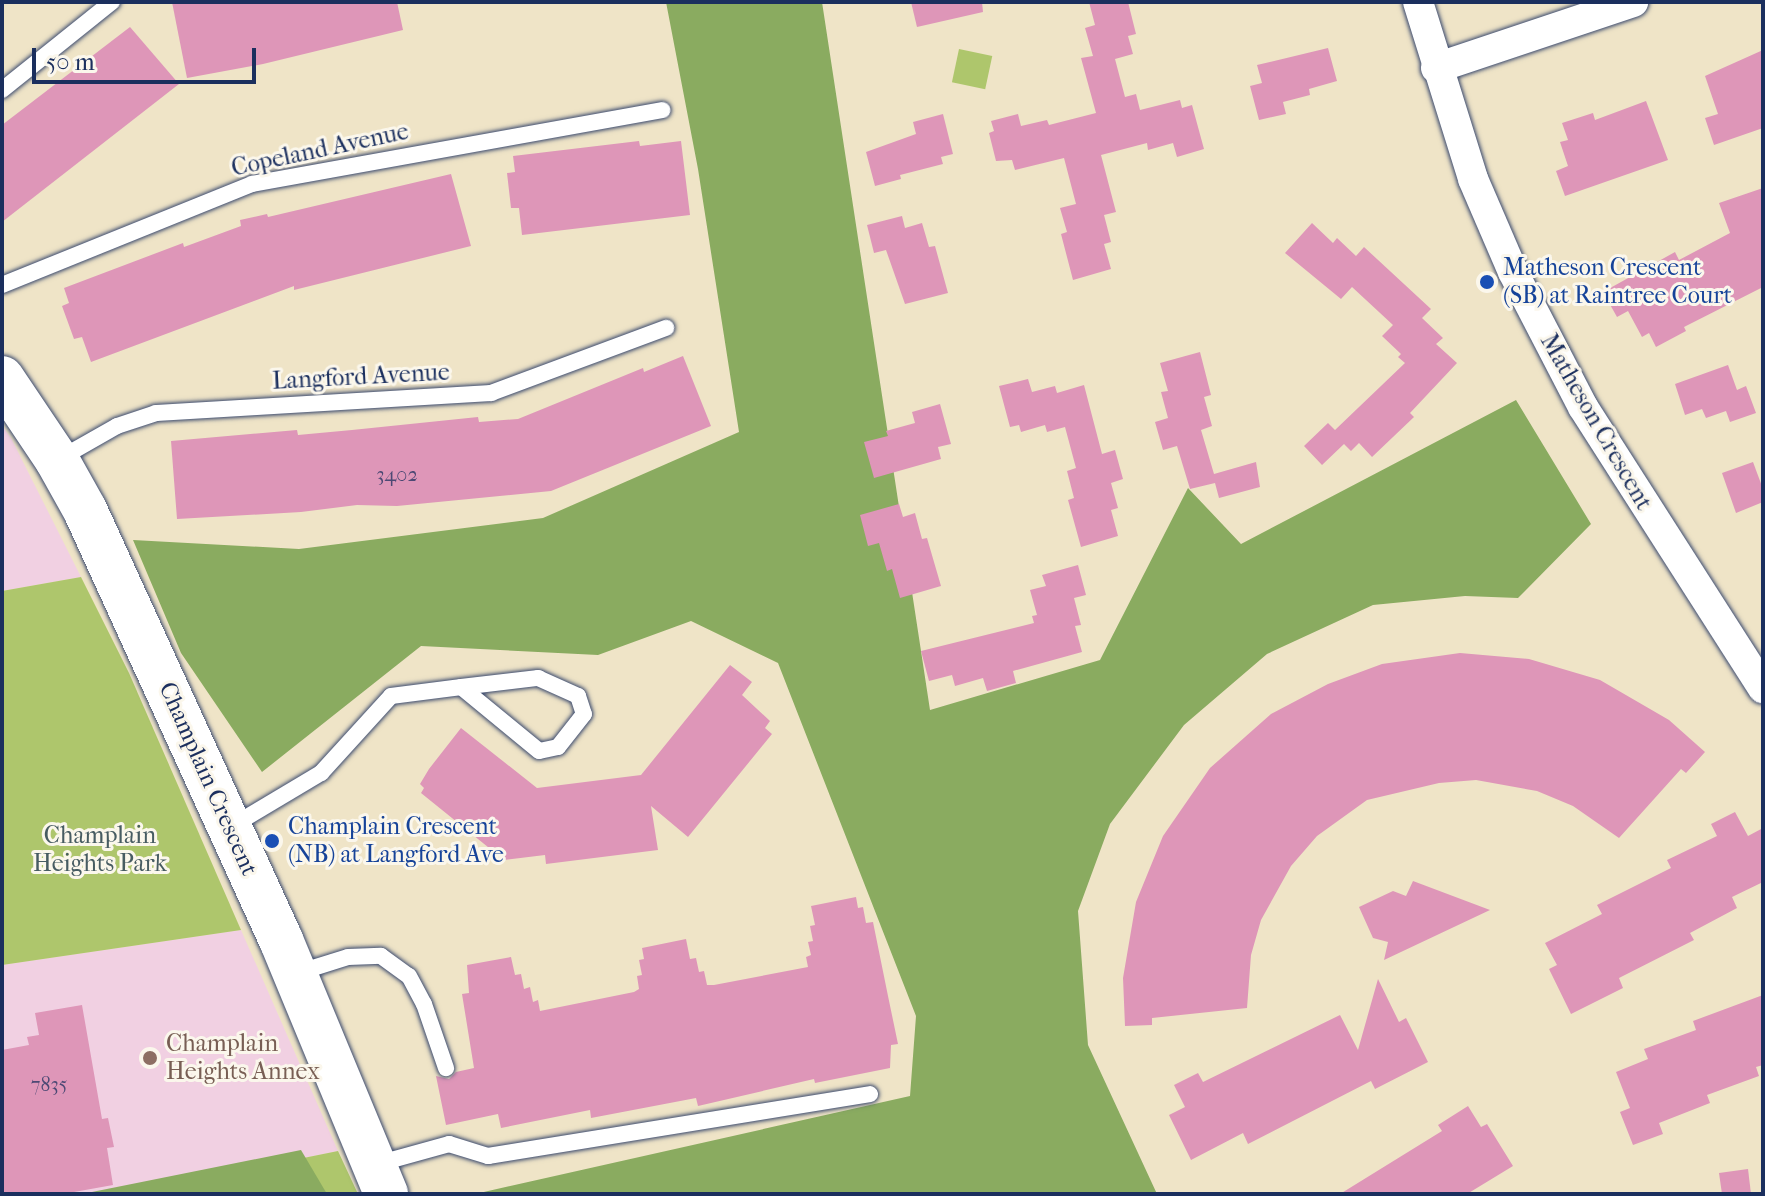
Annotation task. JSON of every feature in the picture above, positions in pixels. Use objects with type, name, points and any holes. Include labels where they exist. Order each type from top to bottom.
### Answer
[{"type":"street","name":"Matheson Crescent","points":[[1418,2],[1473,179],[1513,272],[1583,407],[1763,688]]},
{"type":"street","points":[[1436,68],[1633,2]]},
{"type":"street","name":"Champlain Crescent","points":[[2,378],[57,460],[85,510],[295,974],[379,1180]]},
{"type":"lane","points":[[2,90],[112,2]]},
{"type":"lane","name":"Copeland Avenue","points":[[2,285],[252,184],[662,110]]},
{"type":"lane","name":"Langford Avenue","points":[[57,460],[117,426],[156,413],[491,393],[666,328]]},
{"type":"lane","points":[[230,827],[321,773],[391,696],[461,687],[538,678],[578,696],[584,714],[558,747],[539,751],[461,687]]},
{"type":"lane","points":[[295,974],[348,957],[381,956],[409,976],[424,1004],[446,1068]]},
{"type":"lane","points":[[379,1180],[449,1144],[488,1156],[870,1094]]},
{"type":"shaded area","points":[[2,425],[12,440],[81,577],[2,591]]},
{"type":"shaded area","name":"Champlain Heights Annex","points":[[241,930],[338,1151],[127,1194],[2,1194],[2,965]]},
{"type":"green space","points":[[666,2],[822,2],[930,710],[1100,660],[1188,488],[1241,544],[1516,400],[1591,524],[1518,598],[1465,596],[1373,605],[1267,654],[1184,725],[1110,824],[1078,911],[1088,1045],[1157,1194],[475,1194],[910,1096],[916,1016],[778,663],[691,621],[598,655],[421,646],[262,772],[181,653],[133,540],[299,549],[543,518],[739,432],[698,169]]},
{"type":"green space","points":[[959,49],[992,56],[985,89],[952,82]]},
{"type":"green space","name":"Champlain Heights Park","points":[[81,577],[129,673],[241,930],[2,965],[2,591]]},
{"type":"green space","points":[[301,1150],[327,1194],[82,1194]]},
{"type":"green space","points":[[338,1151],[358,1194],[127,1194]]},
{"type":"building","points":[[172,2],[397,2],[403,30],[263,64],[187,78]]},
{"type":"building","points":[[911,2],[982,2],[983,12],[917,27]]},
{"type":"building","points":[[1089,2],[1128,2],[1136,34],[1128,36],[1133,54],[1115,59],[1125,97],[1136,94],[1140,110],[1180,100],[1182,108],[1192,105],[1204,149],[1177,157],[1173,143],[1148,150],[1147,143],[1101,155],[1116,212],[1104,215],[1111,242],[1104,244],[1111,269],[1073,280],[1061,234],[1067,232],[1060,208],[1076,204],[1064,158],[1015,170],[1012,160],[996,161],[989,133],[994,131],[991,121],[1018,114],[1021,126],[1047,120],[1049,125],[1096,113],[1081,58],[1093,56],[1085,28],[1095,25]]},
{"type":"building","points":[[130,27],[179,84],[2,222],[2,125]]},
{"type":"building","points":[[1328,48],[1337,81],[1309,89],[1310,95],[1283,102],[1286,114],[1259,120],[1250,86],[1262,83],[1257,65]]},
{"type":"building","points":[[1763,50],[1763,128],[1714,145],[1705,118],[1718,114],[1705,76]]},
{"type":"building","points":[[1646,101],[1668,160],[1565,196],[1556,171],[1568,166],[1560,142],[1568,140],[1562,123],[1593,113],[1595,120]]},
{"type":"building","points":[[943,114],[953,154],[941,157],[943,164],[900,175],[901,179],[875,186],[866,152],[916,134],[913,122]]},
{"type":"building","points":[[639,141],[640,146],[681,141],[690,215],[522,235],[519,208],[511,208],[507,173],[515,172],[513,156]]},
{"type":"building","points":[[451,174],[471,246],[294,290],[294,286],[91,362],[82,337],[74,339],[62,306],[69,303],[64,288],[183,243],[184,247],[241,226],[240,220],[267,214],[268,217]]},
{"type":"building","points":[[1763,188],[1763,287],[1684,327],[1686,331],[1656,347],[1649,333],[1642,337],[1628,311],[1617,317],[1603,292],[1675,252],[1679,260],[1730,233],[1719,203]]},
{"type":"building","points":[[902,216],[905,228],[922,223],[929,247],[935,246],[948,293],[905,304],[886,250],[874,253],[867,225]]},
{"type":"building","points":[[1312,223],[1333,243],[1337,238],[1356,256],[1364,247],[1431,309],[1422,318],[1443,338],[1436,344],[1457,363],[1410,413],[1414,417],[1372,457],[1359,443],[1351,451],[1344,444],[1322,465],[1304,446],[1328,423],[1335,430],[1405,363],[1398,357],[1401,354],[1382,336],[1393,325],[1352,287],[1341,299],[1285,253]]},
{"type":"building","points":[[1200,352],[1211,395],[1204,397],[1212,426],[1201,430],[1214,474],[1256,462],[1260,487],[1219,498],[1215,483],[1190,489],[1177,446],[1163,450],[1155,422],[1168,418],[1161,392],[1168,391],[1160,363]]},
{"type":"building","points":[[683,356],[711,426],[551,491],[397,506],[357,505],[301,512],[177,519],[171,441],[297,430],[298,435],[478,417],[479,422],[518,419],[643,368],[644,372]]},
{"type":"building","points":[[1728,365],[1737,390],[1746,386],[1756,413],[1730,422],[1726,411],[1706,418],[1702,409],[1685,415],[1675,384]]},
{"type":"building","points":[[1028,379],[1032,392],[1055,386],[1057,393],[1084,385],[1102,454],[1115,450],[1123,479],[1111,483],[1118,508],[1111,510],[1118,536],[1081,547],[1068,500],[1074,498],[1067,471],[1076,468],[1065,427],[1047,432],[1045,425],[1021,432],[1019,425],[1010,427],[999,386]]},
{"type":"building","points":[[940,404],[951,444],[938,447],[941,459],[874,478],[864,442],[888,436],[886,431],[915,423],[912,412]]},
{"type":"building","points":[[1753,462],[1763,489],[1763,502],[1736,513],[1722,473]]},
{"type":"building","points":[[899,504],[903,517],[915,513],[922,539],[927,538],[941,586],[900,598],[892,569],[887,571],[879,543],[868,546],[860,515]]},
{"type":"building","points":[[1078,565],[1086,595],[1074,598],[1081,625],[1075,626],[1082,652],[1013,671],[1016,683],[987,691],[983,678],[955,686],[952,675],[929,681],[921,651],[1034,623],[1032,616],[1037,615],[1030,590],[1046,586],[1042,575]]},
{"type":"building","points":[[1460,653],[1529,659],[1600,680],[1669,720],[1705,752],[1686,773],[1681,769],[1619,838],[1573,806],[1537,791],[1476,780],[1439,783],[1367,800],[1317,836],[1291,866],[1261,920],[1251,955],[1247,1008],[1152,1018],[1152,1025],[1125,1026],[1123,978],[1136,902],[1163,836],[1210,768],[1271,714],[1328,684],[1382,664]]},
{"type":"building","points":[[730,665],[752,682],[742,695],[770,721],[765,728],[772,734],[688,837],[651,806],[658,850],[546,864],[545,855],[504,860],[421,793],[424,788],[420,784],[429,769],[461,728],[537,788],[641,775]]},
{"type":"building","points":[[1735,812],[1748,836],[1763,828],[1763,882],[1732,897],[1737,908],[1690,933],[1694,940],[1619,978],[1623,988],[1571,1014],[1549,969],[1557,965],[1545,943],[1602,914],[1597,905],[1671,868],[1667,860],[1717,836],[1711,824]]},
{"type":"building","points":[[1413,881],[1490,910],[1384,960],[1388,942],[1373,938],[1359,907],[1393,891],[1406,896]]},
{"type":"building","points":[[856,897],[858,908],[863,907],[866,923],[873,922],[898,1044],[891,1045],[890,1068],[815,1083],[814,1079],[698,1106],[696,1098],[591,1118],[590,1110],[501,1128],[498,1114],[446,1125],[436,1076],[449,1079],[456,1072],[474,1068],[462,994],[469,993],[467,965],[511,957],[515,975],[521,974],[524,989],[530,987],[533,1002],[538,1000],[540,1011],[634,992],[639,989],[637,976],[642,975],[639,960],[644,959],[642,948],[686,939],[690,959],[696,958],[699,972],[704,971],[707,985],[714,985],[808,967],[806,957],[811,955],[808,942],[813,941],[810,926],[815,925],[811,906]]},
{"type":"building","points":[[1378,979],[1399,1022],[1406,1018],[1428,1062],[1375,1089],[1371,1081],[1248,1144],[1243,1133],[1191,1160],[1169,1115],[1185,1107],[1174,1085],[1198,1073],[1203,1082],[1340,1015],[1358,1050]]},
{"type":"building","points":[[1763,995],[1763,1065],[1756,1067],[1759,1076],[1707,1095],[1710,1103],[1659,1123],[1663,1134],[1633,1145],[1620,1112],[1630,1108],[1616,1072],[1648,1059],[1644,1049],[1696,1030],[1693,1021]]},
{"type":"building","points":[[82,1005],[102,1119],[108,1118],[114,1147],[107,1148],[113,1185],[63,1194],[2,1194],[2,1050],[29,1045],[27,1037],[39,1035],[35,1013]]},
{"type":"building","points":[[1468,1106],[1481,1127],[1487,1124],[1513,1166],[1467,1194],[1340,1194],[1442,1131],[1438,1125]]},
{"type":"building","points":[[1748,1169],[1751,1194],[1722,1194],[1719,1173]]},
{"type":"place","name":"Matheson Crescent (SB) at Raintree Court","points":[[1487,282]]},
{"type":"place","name":"Champlain Crescent (NB) at Langford Ave","points":[[272,841]]},
{"type":"place","name":"Champlain Heights Annex","points":[[150,1058]]}]
